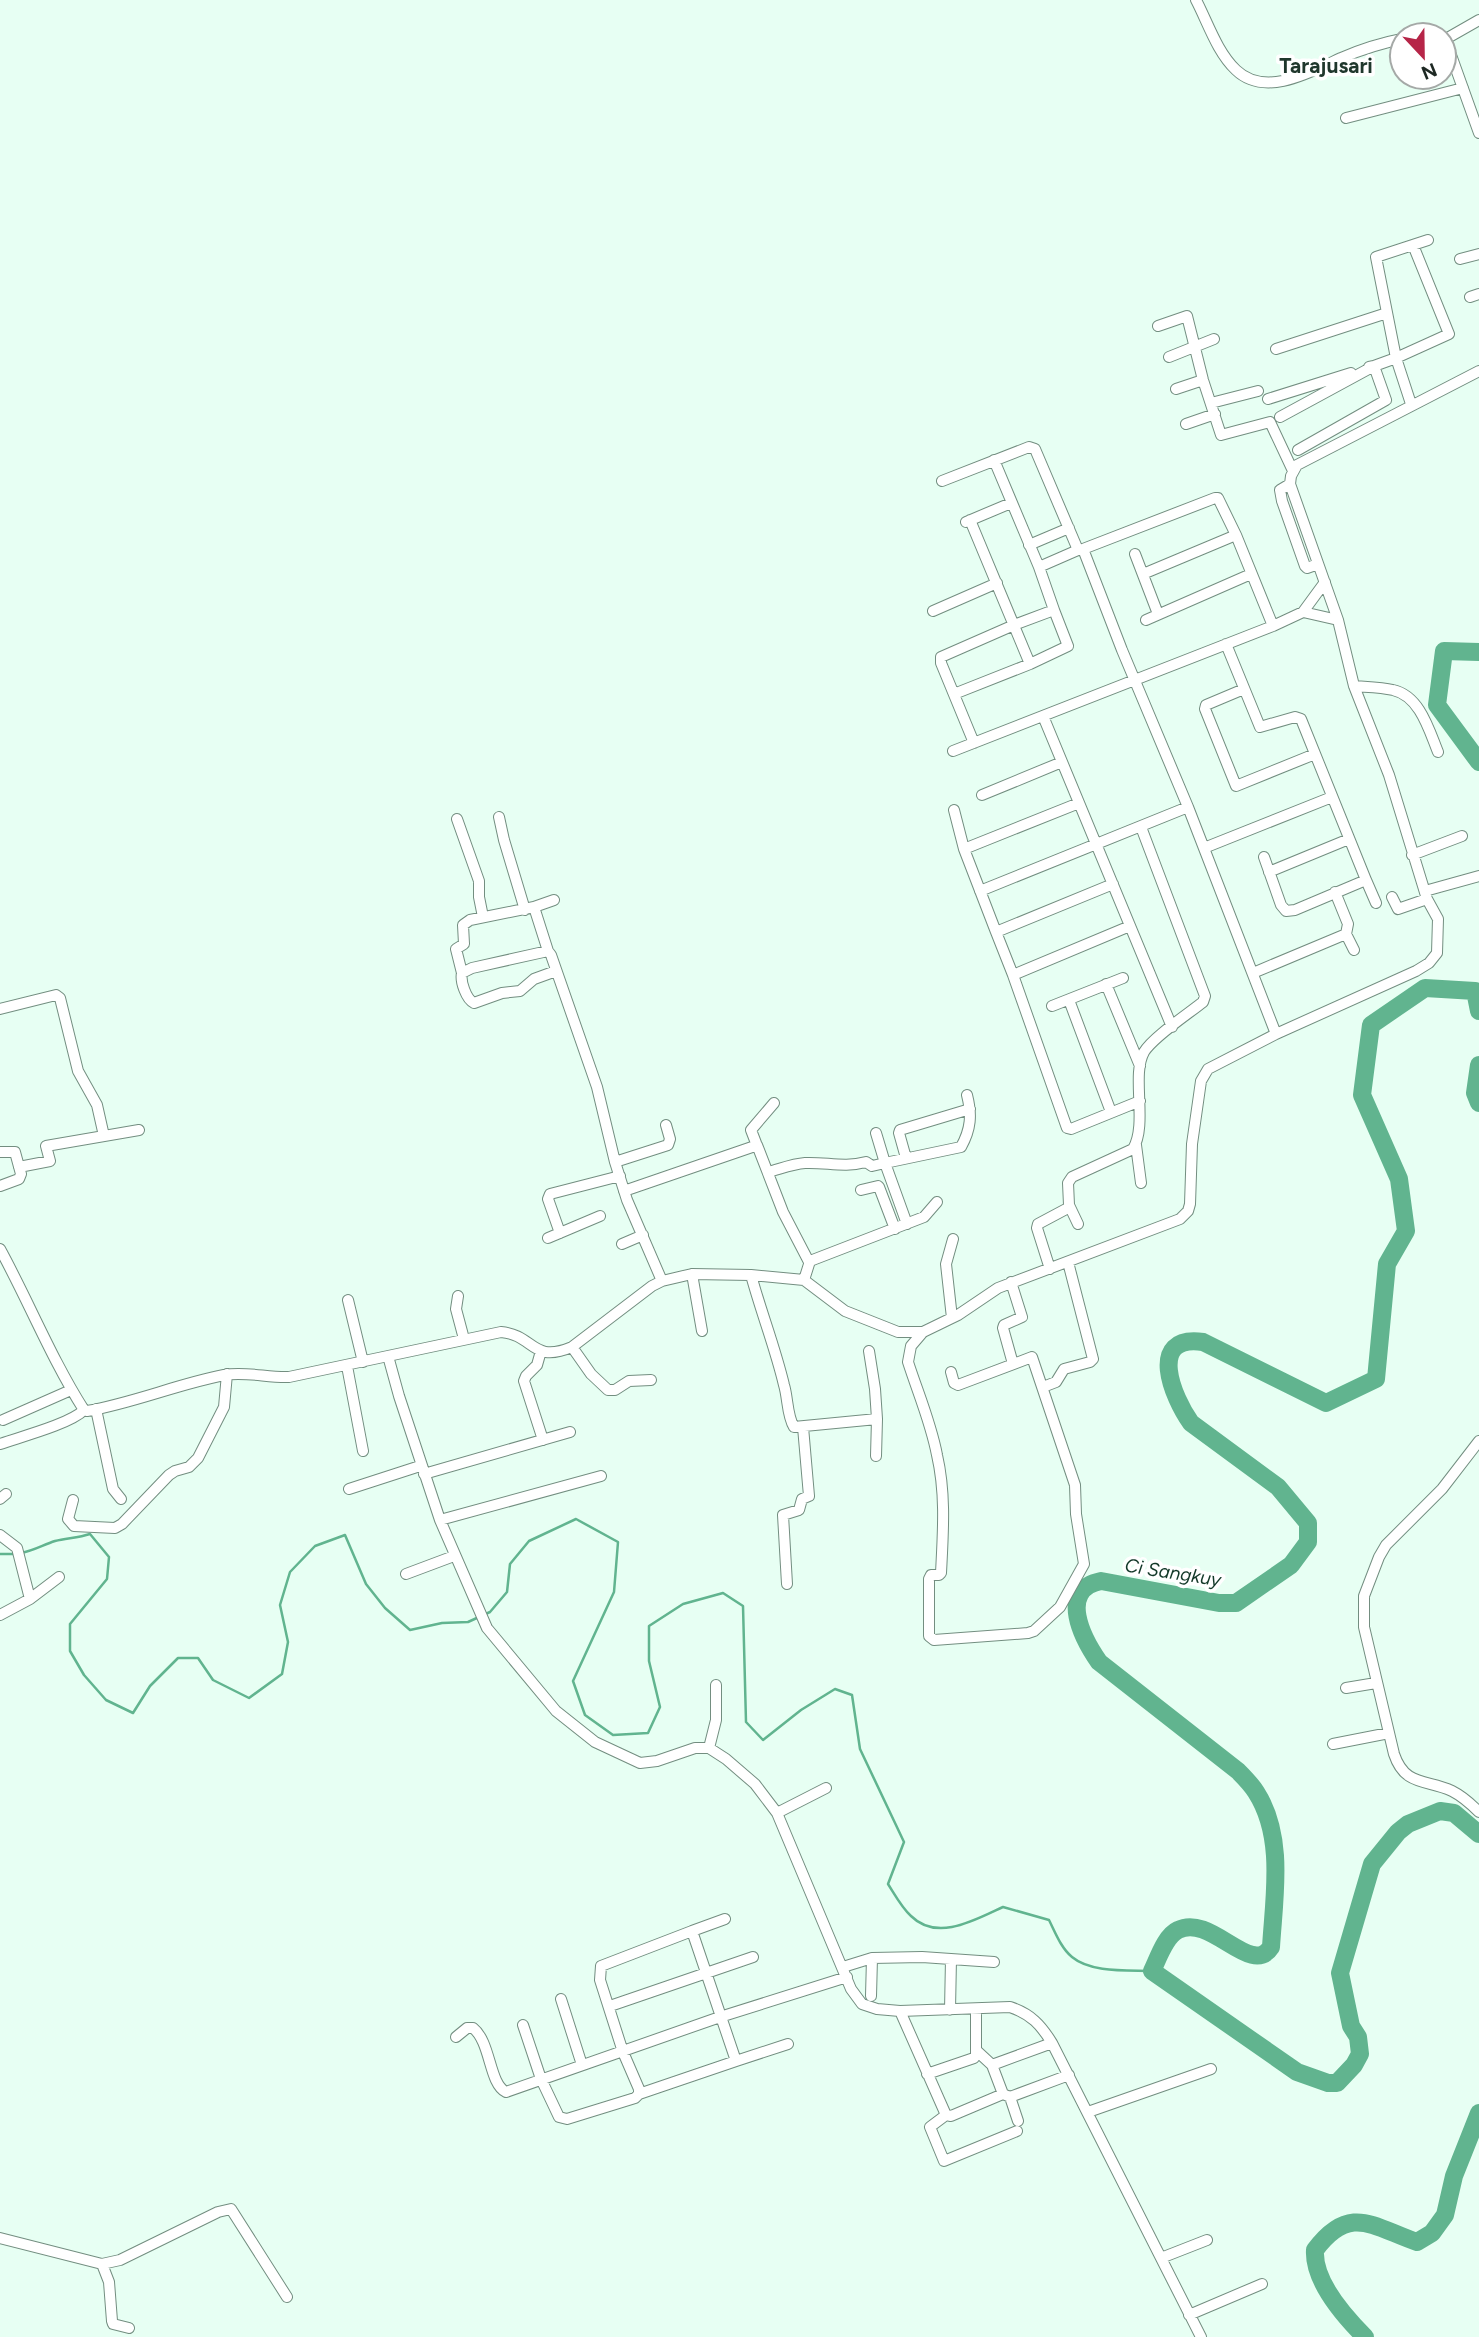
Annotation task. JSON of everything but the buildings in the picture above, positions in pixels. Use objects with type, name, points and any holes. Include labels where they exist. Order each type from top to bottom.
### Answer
[{"type":"street","points":[[1196,0],[1229,62],[1248,78],[1261,81],[1298,78],[1363,50],[1388,43]]},
{"type":"street","points":[[1458,33],[1479,20]]},
{"type":"street","points":[[1458,74],[1479,133]]},
{"type":"street","points":[[1346,118],[1463,88]]},
{"type":"street","points":[[1411,404],[1396,358],[1376,257],[1428,240]]},
{"type":"street","points":[[1268,399],[1374,366],[1448,334],[1413,245]]},
{"type":"street","points":[[1460,259],[1479,254]]},
{"type":"street","points":[[1276,349],[1387,313]]},
{"type":"street","points":[[1158,326],[1187,316],[1203,380],[1222,435],[1270,422],[1293,471]]},
{"type":"street","points":[[1169,357],[1214,339]]},
{"type":"street","points":[[1280,417],[1374,366]]},
{"type":"street","points":[[1298,450],[1386,400],[1374,366]]},
{"type":"street","points":[[951,1372],[954,1383],[958,1385],[1032,1357],[1075,1485],[1076,1514],[1084,1564],[1060,1607],[1034,1631],[1028,1633],[932,1639],[928,1632],[929,1579],[931,1575],[942,1573],[943,1496],[934,1440],[908,1356],[912,1343],[923,1332],[952,1318],[998,1287],[1185,1215],[1189,1205],[1192,1144],[1203,1074],[1214,1064],[1429,963],[1437,953],[1438,919],[1426,895],[1389,775],[1354,686],[1338,620],[1290,484],[1297,465],[1479,371]]},
{"type":"street","points":[[1176,389],[1203,380]]},
{"type":"street","points":[[1211,403],[1258,391]]},
{"type":"street","points":[[1186,424],[1215,414]]},
{"type":"street","points":[[942,481],[1034,447],[1069,528],[1081,549],[1188,807],[1276,1034]]},
{"type":"street","points":[[954,694],[1068,646],[1039,567],[994,460]]},
{"type":"street","points":[[1039,567],[1215,498],[1220,501],[1236,536],[1273,625]]},
{"type":"street","points":[[1011,503],[967,521],[997,583],[1030,664]]},
{"type":"street","points":[[1029,545],[1069,528]]},
{"type":"street","points":[[1143,574],[1236,536]]},
{"type":"street","points":[[1135,554],[1158,614]]},
{"type":"street","points":[[1146,620],[1251,574]]},
{"type":"street","points":[[953,751],[1303,612],[1325,582]]},
{"type":"street","points":[[933,611],[997,583]]},
{"type":"street","points":[[974,743],[941,661],[943,655],[1054,610]]},
{"type":"street","points":[[1303,612],[1338,620]]},
{"type":"street","points":[[1226,644],[1260,727],[1298,717],[1376,903]]},
{"type":"street","points":[[1354,686],[1394,690],[1405,695],[1416,704],[1438,752]]},
{"type":"street","points":[[1244,689],[1206,705],[1205,709],[1234,785],[1240,786],[1315,754]]},
{"type":"street","points":[[1043,716],[1172,1027]]},
{"type":"street","points":[[982,795],[1062,762]]},
{"type":"street","points":[[1204,848],[1332,797]]},
{"type":"street","points":[[964,849],[1079,803]]},
{"type":"street","points":[[980,891],[1188,807]]},
{"type":"street","points":[[954,810],[964,849],[1013,975],[1067,1128],[1071,1129],[1140,1101]]},
{"type":"street","points":[[499,817],[504,840],[556,971],[597,1087],[624,1191],[662,1281]]},
{"type":"street","points":[[457,819],[479,881],[483,917]]},
{"type":"street","points":[[1141,827],[1205,996],[1203,1002],[1147,1047],[1142,1055],[1136,1145],[1141,1183]]},
{"type":"street","points":[[1412,855],[1462,836]]},
{"type":"street","points":[[1269,872],[1349,839]]},
{"type":"street","points":[[1264,857],[1281,905],[1286,911],[1295,910],[1366,880]]},
{"type":"street","points":[[1392,897],[1398,909],[1426,895],[1479,876]]},
{"type":"street","points":[[996,932],[1113,884]]},
{"type":"street","points":[[1335,892],[1348,924],[1346,934],[1354,950]]},
{"type":"street","points":[[554,900],[464,923],[464,943],[456,949],[461,978],[470,1000],[474,1003],[502,993],[520,991],[534,979],[556,971]]},
{"type":"street","points":[[1013,975],[1130,926]]},
{"type":"street","points":[[1252,973],[1346,934]]},
{"type":"street","points":[[462,972],[548,951]]},
{"type":"street","points":[[1052,1006],[1123,978]]},
{"type":"street","points":[[1107,984],[1140,1066]]},
{"type":"street","points":[[0,1009],[46,996],[56,995],[60,998],[78,1071],[97,1105],[104,1136]]},
{"type":"street","points":[[1069,1000],[1111,1112]]},
{"type":"street","points":[[768,1172],[807,1163],[848,1166],[866,1162],[872,1166],[961,1147],[971,1124],[967,1095]]},
{"type":"street","points":[[774,1103],[751,1130],[783,1212],[809,1262],[804,1279]]},
{"type":"street","points":[[906,1158],[900,1130],[970,1109]]},
{"type":"street","points":[[615,1162],[668,1144],[670,1139],[666,1125]]},
{"type":"street","points":[[19,1167],[50,1161],[46,1146],[139,1130]]},
{"type":"street","points":[[876,1133],[907,1224]]},
{"type":"street","points":[[624,1191],[757,1145]]},
{"type":"street","points":[[1078,1224],[1069,1205],[1068,1183],[1072,1177],[1130,1152],[1136,1145]]},
{"type":"street","points":[[0,1152],[15,1152],[21,1174],[19,1179],[0,1186]]},
{"type":"street","points":[[560,1233],[548,1199],[550,1194],[620,1176]]},
{"type":"street","points":[[861,1190],[879,1187],[895,1229]]},
{"type":"street","points":[[809,1262],[907,1224],[930,1213],[937,1202]]},
{"type":"street","points":[[1050,1269],[1037,1228],[1041,1221],[1065,1210],[1069,1205]]},
{"type":"street","points":[[548,1238],[600,1216]]},
{"type":"street","points":[[622,1244],[643,1235]]},
{"type":"street","points":[[952,1318],[946,1264],[953,1239]]},
{"type":"street","points":[[0,1249],[50,1351],[84,1410]]},
{"type":"street","points":[[1043,1387],[1056,1382],[1064,1369],[1093,1359],[1068,1262]]},
{"type":"street","points":[[692,1274],[702,1331]]},
{"type":"street","points":[[0,1444],[62,1422],[84,1410],[227,1374],[289,1377],[500,1332],[509,1333],[544,1352],[558,1353],[572,1347],[652,1286],[692,1274],[804,1279],[845,1311],[898,1332],[923,1332]]},
{"type":"street","points":[[751,1275],[774,1345],[794,1427],[877,1419]]},
{"type":"street","points":[[1011,1282],[1022,1317],[1003,1328],[1013,1364]]},
{"type":"street","points":[[458,1296],[456,1309],[464,1339]]},
{"type":"street","points":[[348,1300],[363,1362]]},
{"type":"street","points":[[572,1347],[591,1374],[608,1390],[615,1390],[629,1381],[651,1380]]},
{"type":"street","points":[[869,1351],[877,1419],[876,1457]]},
{"type":"street","points":[[543,1440],[524,1381],[544,1352]]},
{"type":"street","points":[[388,1356],[440,1520],[477,1611],[487,1628],[556,1711],[585,1735],[632,1761],[648,1763],[695,1748],[709,1748],[755,1784],[777,1813],[855,1996],[862,2004],[870,2008],[900,2011],[1010,2007],[1033,2018],[1052,2043],[1069,2075],[1201,2337]]},
{"type":"street","points":[[346,1366],[363,1451]]},
{"type":"street","points":[[72,1500],[68,1519],[74,1526],[114,1528],[122,1524],[169,1475],[189,1467],[198,1458],[225,1407],[227,1374]]},
{"type":"street","points":[[3,1420],[71,1390]]},
{"type":"street","points":[[96,1409],[113,1489],[121,1499]]},
{"type":"street","points":[[787,1584],[783,1515],[799,1510],[802,1499],[809,1496],[803,1427]]},
{"type":"street","points":[[349,1489],[570,1432]]},
{"type":"street","points":[[1479,1441],[1442,1489],[1386,1545],[1371,1576],[1363,1609],[1376,1683],[1397,1762],[1404,1773],[1415,1781],[1451,1791],[1479,1812]]},
{"type":"street","points":[[440,1520],[601,1475]]},
{"type":"street","points":[[0,1535],[19,1554],[30,1599]]},
{"type":"street","points":[[406,1574],[454,1556]]},
{"type":"street","points":[[0,1615],[30,1599],[59,1577]]},
{"type":"street","points":[[1346,1688],[1376,1683]]},
{"type":"street","points":[[709,1748],[716,1720],[716,1685]]},
{"type":"street","points":[[1334,1744],[1389,1733]]},
{"type":"street","points":[[777,1813],[826,1788]]},
{"type":"street","points":[[639,2094],[600,1980],[601,1965],[725,1919]]},
{"type":"street","points":[[692,1931],[736,2061]]},
{"type":"street","points":[[610,2006],[754,1957]]},
{"type":"street","points":[[871,1996],[872,1958]]},
{"type":"street","points":[[456,2037],[467,2028],[477,2031],[499,2087],[509,2092],[845,1972],[872,1958],[995,1962]]},
{"type":"street","points":[[950,2010],[951,1959]]},
{"type":"street","points":[[561,1999],[582,2065]]},
{"type":"street","points":[[927,2074],[974,2058],[978,2052],[976,2009]]},
{"type":"street","points":[[900,2011],[946,2115]]},
{"type":"street","points":[[523,2025],[541,2080],[555,2113],[562,2119],[635,2098],[639,2094],[788,2044]]},
{"type":"street","points":[[992,2065],[1052,2043]]},
{"type":"street","points":[[978,2052],[992,2065],[1006,2096],[1018,2126],[944,2161],[930,2127],[946,2115],[951,2116],[1006,2096],[1069,2075]]},
{"type":"street","points":[[1088,2112],[1210,2069]]},
{"type":"street","points":[[0,2238],[102,2264],[120,2260],[218,2212],[231,2209],[287,2297]]},
{"type":"street","points":[[1161,2258],[1207,2240]]},
{"type":"street","points":[[102,2264],[109,2282],[113,2324],[129,2328]]},
{"type":"street","points":[[1189,2315],[1262,2284]]},
{"type":"waterway","name":"Ci Sangkuy","points":[[1479,652],[1444,651],[1437,705],[1479,762]]},
{"type":"waterway","name":"Ci Sangkuy","points":[[1479,1011],[1475,991],[1425,988],[1371,1025],[1362,1095],[1399,1179],[1406,1231],[1387,1264],[1376,1379],[1326,1403],[1203,1342],[1185,1342],[1175,1348],[1169,1358],[1169,1370],[1177,1399],[1191,1423],[1278,1487],[1308,1523],[1308,1542],[1291,1565],[1236,1603],[1219,1603],[1101,1581],[1088,1586],[1080,1594],[1077,1605],[1081,1629],[1099,1662],[1238,1771],[1256,1792],[1271,1828],[1276,1868],[1271,1947],[1263,1954],[1253,1955],[1204,1930],[1191,1927],[1178,1930],[1169,1937],[1152,1971],[1297,2072],[1328,2083],[1337,2083],[1354,2065],[1360,2054],[1358,2037],[1351,2026],[1340,1973],[1372,1864],[1408,1824],[1440,1811],[1454,1813],[1479,1834]]},
{"type":"waterway","name":"Ci Sangkuy","points":[[1479,1065],[1475,1093],[1479,1103]]},
{"type":"waterway","points":[[21,1553],[55,1541],[90,1534],[109,1557],[107,1579],[70,1624],[70,1651],[84,1675],[106,1700],[133,1713],[150,1686],[178,1658],[198,1658],[213,1680],[249,1698],[282,1674],[288,1642],[280,1605],[290,1572],[315,1546],[345,1535],[366,1584],[385,1608],[410,1630],[442,1623],[468,1622],[490,1612],[507,1592],[510,1564],[529,1541],[576,1519],[618,1542],[614,1592],[573,1681],[585,1715],[613,1735],[648,1733],[660,1707],[649,1661],[649,1626],[683,1604],[723,1593],[743,1606],[746,1722],[763,1740],[801,1710],[835,1689],[852,1695],[860,1749],[904,1842],[888,1884],[911,1916],[921,1924],[944,1928],[968,1922],[1003,1907],[1049,1920],[1065,1949],[1072,1957],[1089,1966],[1110,1970],[1152,1971]]},
{"type":"waterway","points":[[0,1554],[14,1554]]},
{"type":"waterway","name":"Ci Sangkuy","points":[[1365,2337],[1324,2286],[1315,2250],[1328,2236],[1351,2223],[1375,2226],[1417,2242],[1432,2233],[1445,2215],[1454,2176],[1479,2113]]},
{"type":"district","name":"Tarajusari","points":[[1326,66]]}]
